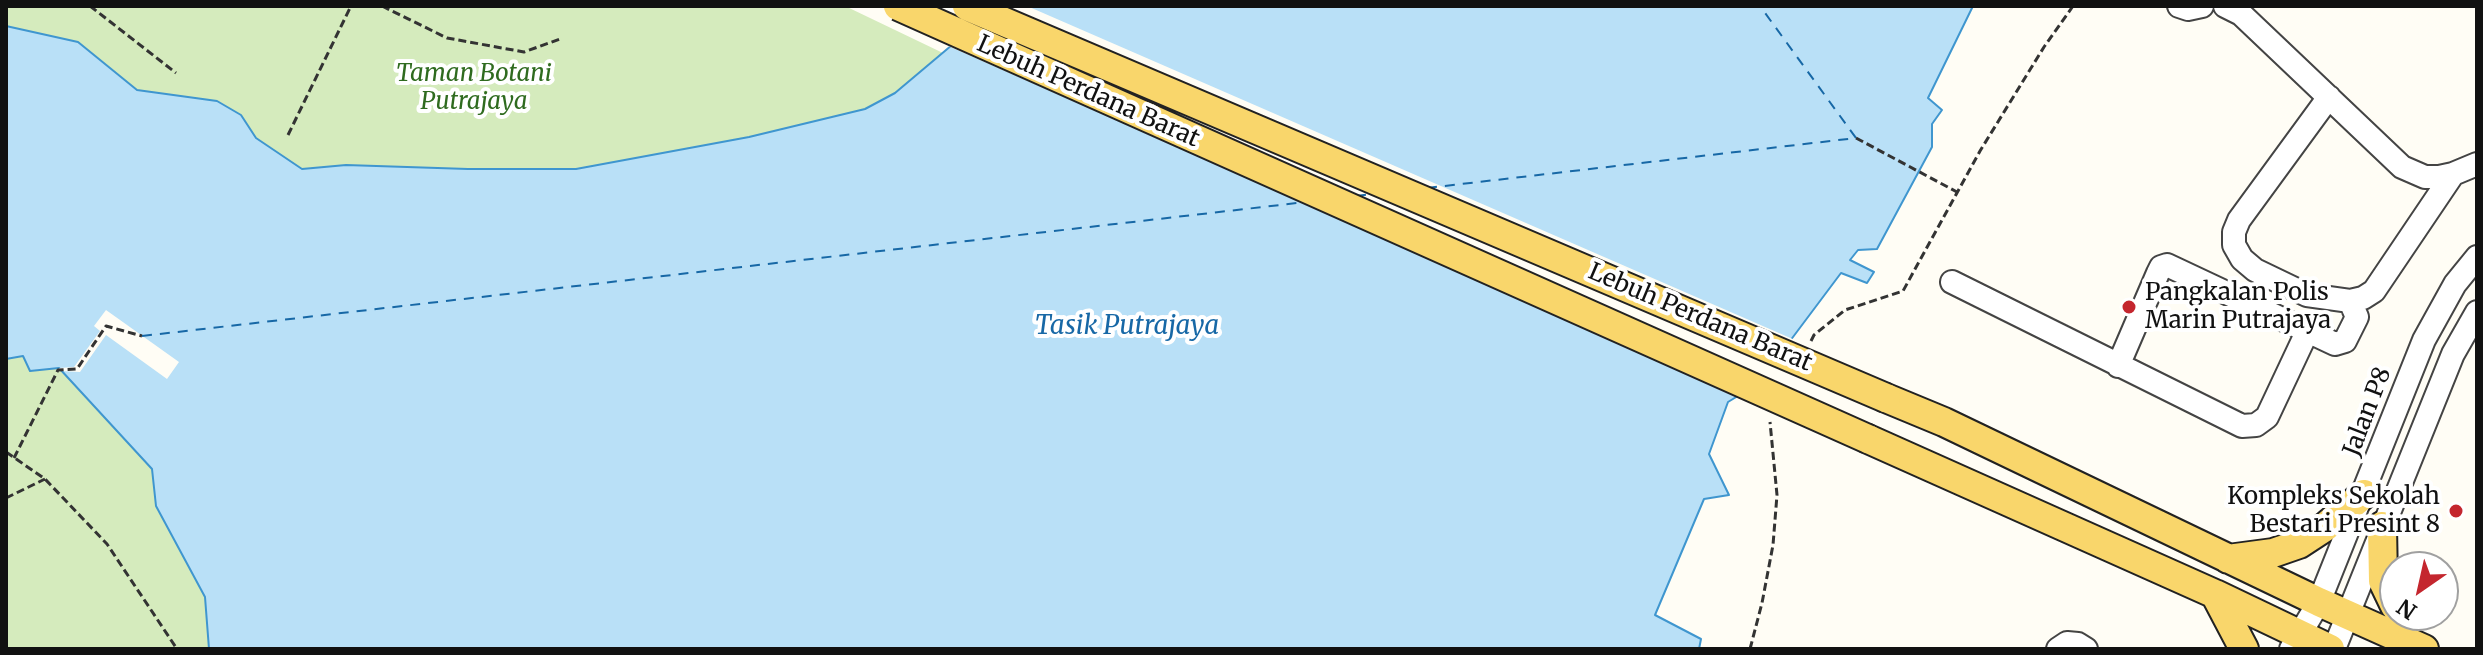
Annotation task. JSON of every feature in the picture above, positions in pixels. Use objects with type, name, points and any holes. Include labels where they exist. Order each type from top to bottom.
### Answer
[{"type":"main road","name":"Lebuh Perdana Barat","points":[[898,6],[2215,594],[2295,642],[2332,649]]},
{"type":"main road","name":"Lebuh Perdana Barat","points":[[967,6],[1944,422],[2319,602],[2425,649]]},
{"type":"main road","points":[[2228,559],[2273,553],[2299,544],[2364,494]]},
{"type":"main road","points":[[2382,526],[2382,551]]},
{"type":"main road","points":[[2215,594],[2244,649]]},
{"type":"main road","points":[[2412,631],[2425,649]]},
{"type":"street","points":[[2179,6],[2188,9],[2202,6]]},
{"type":"street","points":[[2225,6],[2241,14],[2402,167],[2425,177],[2439,177],[2477,164]]},
{"type":"street","points":[[2329,97],[2239,220],[2234,232],[2234,245],[2242,259],[2255,270],[2307,295],[2350,301],[2363,298],[2374,291],[2453,174]]},
{"type":"street","name":"Jalan P8","points":[[2295,642],[2319,602],[2424,340],[2455,284],[2477,257]]},
{"type":"street","points":[[2118,366],[2158,273],[2161,267],[2167,265],[2335,344],[2345,341],[2357,317],[2350,301]]},
{"type":"street","points":[[1952,282],[2242,426],[2256,425],[2267,417],[2307,332]]},
{"type":"street","points":[[2332,649],[2349,616],[2382,526],[2453,354],[2477,312]]},
{"type":"street","points":[[2058,649],[2067,643],[2086,649]]},
{"type":"path","points":[[90,6],[176,73]]},
{"type":"path","points":[[288,135],[351,6]]},
{"type":"path","points":[[382,6],[447,38],[524,52],[560,39]]},
{"type":"path","points":[[1807,348],[1814,335],[1845,310],[1903,291],[1957,192],[2044,47],[2073,6]]},
{"type":"path","points":[[1856,138],[1957,192]]},
{"type":"path","points":[[14,458],[58,370],[77,369],[106,326],[142,336]]},
{"type":"path","points":[[1750,649],[1773,545],[1777,495],[1769,416]]},
{"type":"path","points":[[6,452],[45,479],[107,544],[177,649]]},
{"type":"path","points":[[6,498],[45,479]]},
{"type":"green space","name":"Taman Botani Putrajaya","points":[[6,6],[845,6],[943,53],[895,93],[865,109],[749,137],[576,169],[346,165],[302,170],[256,138],[241,115],[218,101],[137,90],[78,42],[6,26]]},
{"type":"green space","points":[[23,355],[30,371],[59,368],[152,469],[156,506],[205,597],[209,649],[6,649],[6,359]]},
{"type":"water","name":"Tasik Putrajaya","points":[[983,6],[1973,6],[1928,98],[1942,110],[1932,124],[1932,147],[1877,249],[1858,250],[1850,260],[1874,272],[1867,283],[1841,273],[1790,341],[1774,374],[1728,402],[1709,454],[1729,495],[1704,499],[1655,615],[1701,639],[1699,649],[209,649],[205,597],[156,506],[152,469],[59,368],[30,371],[23,356],[6,359],[6,26],[78,42],[137,90],[217,101],[241,115],[256,138],[302,169],[346,165],[576,169],[749,137],[865,109],[895,93],[971,29]]},
{"type":"pier","points":[[978,6],[1027,6],[1795,340],[1776,377],[1746,396],[946,45],[968,26]]},
{"type":"pier","points":[[106,310],[179,362],[167,379],[106,335],[80,372],[61,371],[59,368],[74,367],[100,331],[94,326]]},
{"type":"ferry route","points":[[1427,188],[1856,138],[1760,6]]},
{"type":"ferry route","points":[[1356,196],[1373,194]]},
{"type":"ferry route","points":[[142,336],[1306,202]]},
{"type":"place","name":"Pangkalan Polis Marin Putrajaya","points":[[2129,307]]},
{"type":"place","name":"Kompleks Sekolah Bestari Presint 8","points":[[2456,511]]}]
